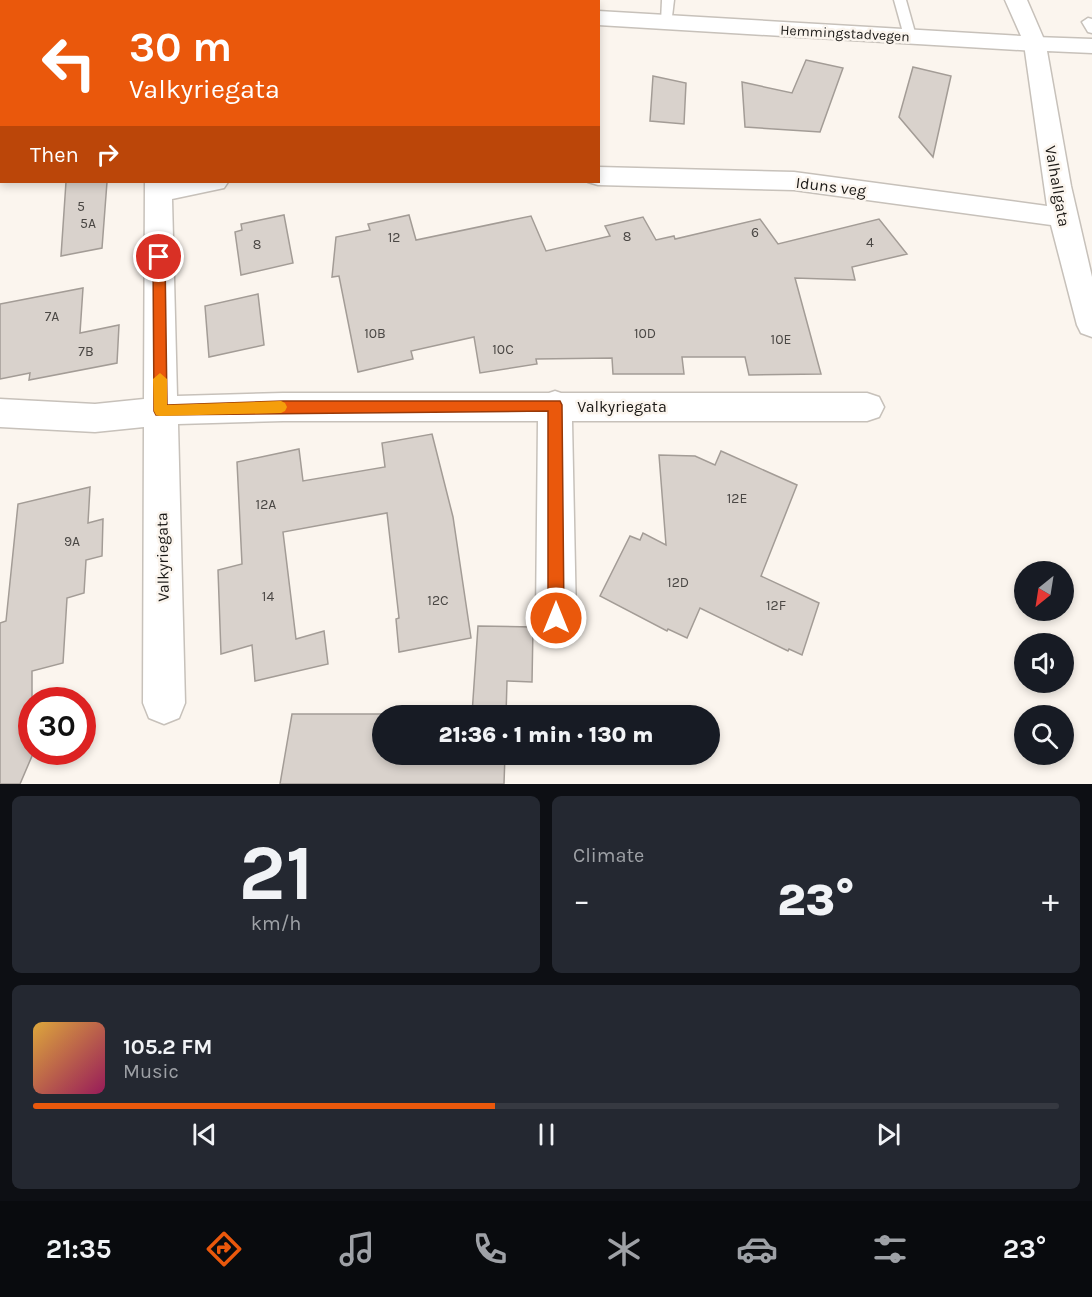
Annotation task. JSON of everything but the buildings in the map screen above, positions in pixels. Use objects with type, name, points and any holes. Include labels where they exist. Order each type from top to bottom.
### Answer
[{"type":"street","name":"Valhallgata","points":[[1016,0],[1035,44],[1062,217],[1092,325]]},
{"type":"street","name":"Hemmingstadvegen","points":[[600,18],[668,11],[910,36],[1092,46]]},
{"type":"street","name":"Iduns veg","points":[[600,176],[794,181],[1062,217]]},
{"type":"street","points":[[158,187],[204,183]]},
{"type":"street","name":"Valkyriegata","points":[[158,187],[164,703]]},
{"type":"street","points":[[555,405],[556,618]]},
{"type":"street","name":"Valkyriegata","points":[[0,413],[95,418],[160,411],[283,407],[555,405],[867,407]]},
{"type":"lane","points":[[900,0],[910,36]]},
{"type":"slow traffic","points":[[160,379],[160,411],[281,407]]},
{"type":"route","points":[[159,257],[160,411],[283,407],[555,405],[556,618]]}]
